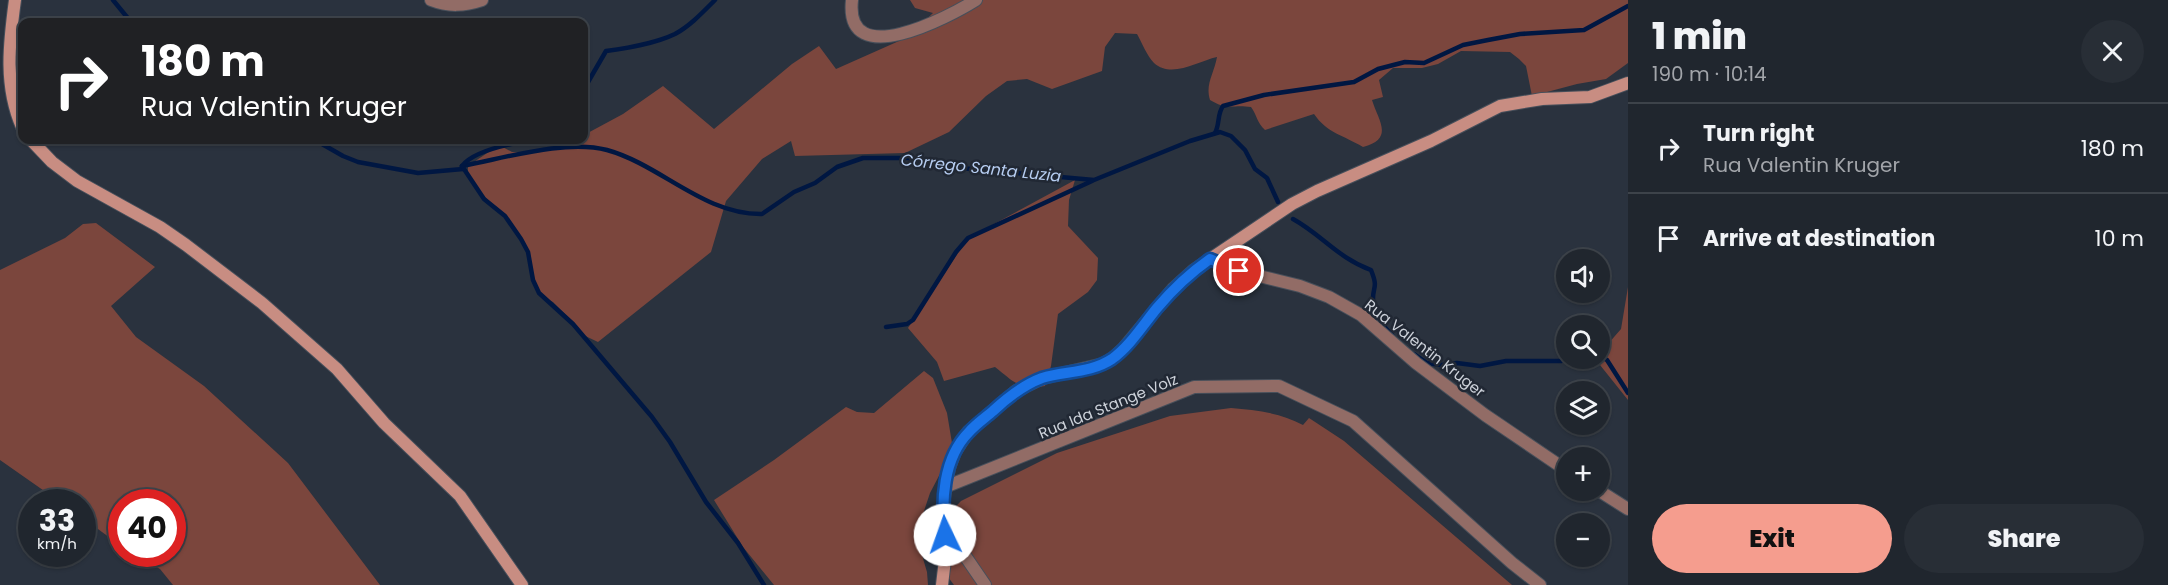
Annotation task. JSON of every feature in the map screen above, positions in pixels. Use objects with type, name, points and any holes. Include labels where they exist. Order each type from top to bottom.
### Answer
[{"type":"street","points":[[15,0],[9,46],[9,73],[18,118]]},
{"type":"street","points":[[431,0],[452,6],[482,0]]},
{"type":"street","points":[[852,0],[853,20],[860,29],[872,36],[886,37],[902,34],[955,13],[976,0]]},
{"type":"street","points":[[942,585],[946,551],[945,487],[949,468],[968,432],[1016,391],[1043,378],[1103,364],[1113,358],[1173,289],[1210,259],[1309,196],[1337,181],[1431,141],[1486,112],[1514,103],[1590,97],[1628,83]]},
{"type":"street","points":[[35,144],[52,162],[77,181],[160,227],[186,245],[262,303],[337,369],[384,423],[460,496],[522,585]]},
{"type":"street","name":"Rua Valentin Kruger","points":[[1210,259],[1239,271],[1300,286],[1329,297],[1361,315],[1416,363],[1485,415],[1556,463]]},
{"type":"street","name":"Rua Ida Stange Volz","points":[[945,487],[1194,387],[1279,386],[1353,421],[1512,563],[1540,585]]},
{"type":"street","points":[[1610,498],[1628,509]]},
{"type":"street","points":[[944,525],[985,585]]},
{"type":"shaded area","points":[[910,0],[1628,0],[1628,63],[1606,79],[1532,96],[1526,66],[1510,52],[1461,51],[1438,64],[1422,68],[1393,68],[1379,80],[1383,97],[1372,100],[1382,128],[1381,134],[1373,144],[1363,147],[1330,130],[1314,114],[1265,130],[1251,107],[1226,106],[1210,100],[1209,84],[1217,57],[1185,68],[1161,68],[1154,63],[1137,34],[1115,33],[1105,47],[1102,71],[1052,89],[1027,79],[1007,81],[986,96],[949,132],[905,153],[795,156],[791,141],[762,159],[726,201],[711,252],[598,342],[579,333],[553,302],[542,297],[534,281],[528,250],[515,228],[468,177],[468,166],[499,145],[512,152],[534,153],[568,144],[588,144],[588,133],[623,114],[663,86],[714,129],[792,64],[819,46],[836,69],[908,37],[933,13],[915,8]]},
{"type":"shaded area","points":[[1075,180],[1069,200],[1068,226],[1098,258],[1097,280],[1088,292],[1058,314],[1051,366],[1045,386],[1029,387],[1017,384],[995,367],[944,381],[937,362],[908,328],[968,238]]},
{"type":"shaded area","points":[[96,223],[155,267],[111,306],[136,337],[204,386],[288,463],[380,585],[173,585],[157,567],[186,567],[186,489],[108,489],[108,536],[96,528],[96,489],[41,489],[0,460],[0,270],[65,238],[83,224]]},
{"type":"shaded area","points":[[1628,287],[1628,400],[1603,369],[1610,369],[1610,342],[1621,329]]},
{"type":"shaded area","points":[[924,371],[933,378],[947,413],[953,449],[930,493],[916,535],[927,572],[928,585],[774,585],[743,547],[714,500],[774,460],[846,407],[857,412],[874,413]]},
{"type":"shaded area","points":[[1231,408],[1277,415],[1303,425],[1309,418],[1344,441],[1512,585],[954,585],[942,569],[935,552],[938,525],[961,501],[1057,453],[1170,416]]},
{"type":"waterway","name":"Córrego Santa Luzia","points":[[113,0],[128,18]]},
{"type":"waterway","points":[[588,82],[606,51],[650,43],[675,34],[691,23],[715,0]]},
{"type":"waterway","name":"Córrego Santa Luzia","points":[[1215,133],[1223,106],[1264,95],[1354,82],[1378,69],[1405,62],[1424,63],[1463,45],[1520,34],[1584,30],[1628,6]]},
{"type":"waterway","name":"Córrego Santa Luzia","points":[[462,166],[554,148],[591,147],[627,157],[721,207],[762,214],[794,192],[815,183],[837,167],[863,158],[909,158],[949,167],[1094,180],[1190,141],[1220,132],[1231,136],[1245,150],[1255,169],[1267,178],[1278,202]]},
{"type":"waterway","name":"Córrego Santa Luzia","points":[[322,144],[358,162],[418,173],[463,169]]},
{"type":"waterway","points":[[462,166],[475,156],[511,144]]},
{"type":"waterway","points":[[462,166],[484,199],[505,216],[521,239],[528,252],[533,280],[539,293],[573,324],[652,417],[706,502],[738,543],[764,585]]},
{"type":"waterway","points":[[886,327],[907,324],[913,320],[956,252],[968,238],[1092,181]]},
{"type":"waterway","points":[[1293,219],[1339,253],[1371,270],[1375,284],[1373,307],[1382,324],[1392,335]]},
{"type":"waterway","points":[[1414,354],[1427,363],[1442,365],[1457,363],[1480,366],[1506,361],[1556,361]]},
{"type":"waterway","points":[[1610,365],[1628,393]]},
{"type":"route","points":[[945,535],[943,517],[946,480],[955,452],[968,432],[1016,391],[1030,383],[1103,364],[1113,358],[1173,289],[1210,259],[1239,271]]}]
